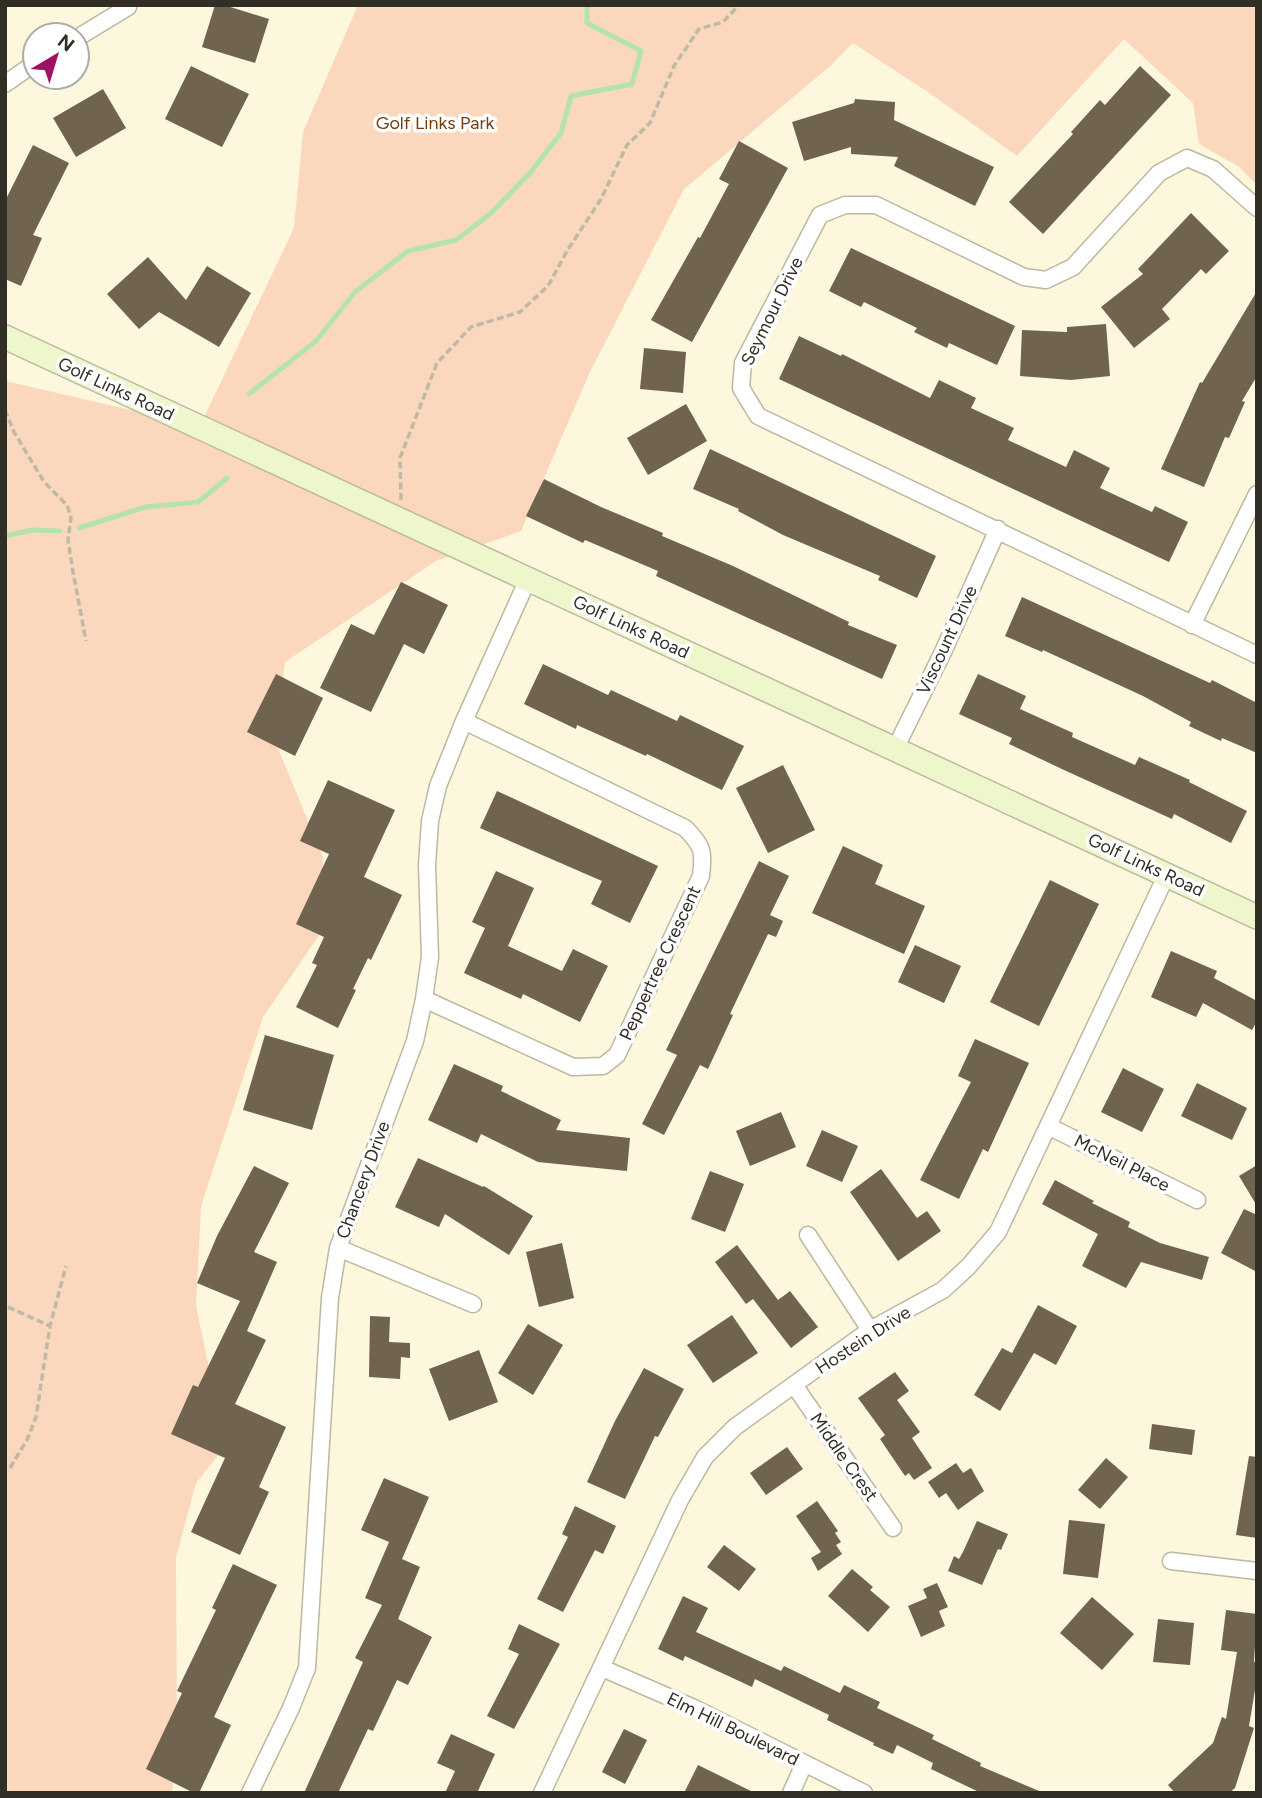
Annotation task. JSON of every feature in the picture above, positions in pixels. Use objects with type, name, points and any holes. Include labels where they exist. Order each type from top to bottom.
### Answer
[{"type":"main road","name":"Golf Links Road","points":[[5,337],[1257,917]]},
{"type":"street","points":[[91,29],[128,7]]},
{"type":"street","points":[[5,84],[21,73]]},
{"type":"street","name":"Seymour Drive","points":[[1257,208],[1213,169],[1187,158],[1159,173],[1073,267],[1046,280],[1024,277],[876,205],[845,205],[820,215],[744,363],[741,388],[758,416],[1257,655]]},
{"type":"street","points":[[1192,625],[1257,494]]},
{"type":"street","name":"Viscount Drive","points":[[894,751],[943,652],[998,529]]},
{"type":"street","name":"Chancery Drive","points":[[250,1793],[307,1668],[330,1298],[338,1248],[415,1041],[424,999],[430,957],[427,865],[430,821],[438,786],[528,579]]},
{"type":"street","name":"Peppertree Crescent","points":[[424,999],[573,1067],[603,1066],[617,1055],[701,876],[704,855],[698,841],[685,828],[464,722]]},
{"type":"street","name":"Hostein Drive","points":[[542,1793],[680,1500],[705,1457],[735,1427],[870,1330],[943,1290],[998,1233],[1167,874]]},
{"type":"street","name":"McNeil Place","points":[[1048,1126],[1197,1200]]},
{"type":"street","points":[[808,1235],[870,1330]]},
{"type":"street","points":[[338,1248],[473,1304]]},
{"type":"street","name":"Middle Crest","points":[[794,1385],[893,1528]]},
{"type":"street","points":[[1171,1561],[1257,1571]]},
{"type":"street","name":"Elm Hill Boulevard","points":[[602,1668],[694,1708],[864,1793]]},
{"type":"street","points":[[791,1793],[804,1764]]},
{"type":"path","points":[[401,521],[400,458],[437,363],[471,327],[520,312],[548,286],[601,199],[627,145],[650,123],[674,66],[699,29],[723,22],[739,5]]},
{"type":"path","points":[[5,410],[20,443],[44,482],[67,505],[71,517],[68,540],[86,641]]},
{"type":"path","points":[[10,1468],[29,1438],[36,1417],[50,1326],[66,1266]]},
{"type":"path","points":[[8,1307],[50,1326]]},
{"type":"green space","name":"Golf Links Park","points":[[358,5],[1257,5],[1257,185],[1238,166],[1199,144],[1193,103],[1124,39],[1017,156],[931,94],[853,43],[829,67],[684,189],[589,374],[521,531],[436,561],[285,662],[274,739],[323,857],[320,934],[263,1017],[201,1206],[196,1306],[218,1411],[218,1455],[196,1483],[176,1557],[177,1733],[172,1793],[5,1793],[5,381],[200,426],[294,228],[303,132]]},
{"type":"building","points":[[215,5],[224,5],[269,19],[255,63],[202,47]]},
{"type":"building","points":[[191,66],[249,94],[222,147],[165,119]]},
{"type":"building","points":[[1140,66],[1171,95],[1043,234],[1009,202],[1073,134],[1071,132],[1100,100],[1105,105]]},
{"type":"building","points":[[103,89],[126,128],[76,157],[53,118]]},
{"type":"building","points":[[855,99],[895,102],[894,120],[994,167],[975,206],[894,166],[898,157],[851,154],[851,147],[804,161],[792,122],[854,103]]},
{"type":"building","points":[[739,141],[788,168],[692,342],[651,320],[729,184],[719,179]]},
{"type":"building","points":[[33,145],[69,163],[33,235],[42,238],[21,286],[5,279],[5,201]]},
{"type":"building","points":[[1191,213],[1229,251],[1206,274],[1201,269],[1162,309],[1170,319],[1134,348],[1101,307],[1143,274],[1138,269]]},
{"type":"building","points":[[851,248],[1015,326],[997,365],[949,343],[947,348],[914,332],[917,328],[864,302],[861,307],[829,291]]},
{"type":"building","points":[[148,257],[186,300],[207,266],[251,293],[219,347],[159,312],[139,329],[107,294]]},
{"type":"building","points":[[1257,291],[1257,376],[1242,401],[1245,402],[1229,438],[1225,437],[1204,487],[1161,469],[1200,382],[1202,383]]},
{"type":"building","points":[[1106,324],[1110,376],[1071,380],[1020,376],[1022,330],[1067,332],[1067,327]]},
{"type":"building","points":[[799,336],[841,356],[842,354],[930,398],[939,380],[976,398],[971,408],[1014,428],[1008,440],[1066,467],[1074,450],[1110,468],[1100,488],[1152,512],[1155,506],[1188,522],[1169,562],[779,379]]},
{"type":"building","points":[[644,348],[686,352],[683,393],[640,389]]},
{"type":"building","points":[[686,404],[707,441],[648,475],[627,438]]},
{"type":"building","points":[[710,449],[936,556],[917,598],[878,580],[880,576],[783,535],[738,511],[739,509],[693,489]]},
{"type":"building","points":[[544,479],[663,533],[662,536],[733,566],[849,622],[848,625],[897,645],[882,679],[656,576],[658,571],[585,540],[583,543],[526,516]]},
{"type":"building","points":[[401,582],[448,605],[424,654],[404,644],[371,712],[320,688],[351,624],[374,635]]},
{"type":"building","points":[[1022,597],[1210,683],[1212,680],[1257,703],[1257,753],[1222,738],[1221,741],[1189,726],[1191,722],[1143,696],[1043,650],[1042,652],[1005,636]]},
{"type":"building","points":[[543,664],[608,695],[611,690],[677,721],[680,715],[744,746],[722,790],[647,754],[646,756],[577,725],[576,729],[524,704]]},
{"type":"building","points":[[276,674],[323,698],[295,756],[247,732]]},
{"type":"building","points":[[978,674],[1026,696],[1020,709],[1073,733],[1072,737],[1135,765],[1139,757],[1190,780],[1189,782],[1247,811],[1231,843],[1174,814],[1172,819],[1009,744],[1012,738],[959,714]]},
{"type":"building","points":[[783,765],[815,830],[768,853],[736,788]]},
{"type":"building","points":[[328,780],[395,810],[364,877],[402,895],[371,960],[368,958],[353,989],[356,990],[338,1028],[296,1007],[317,965],[312,963],[324,937],[296,924],[329,854],[300,841]]},
{"type":"building","points":[[497,791],[658,866],[630,923],[591,904],[602,881],[480,828]]},
{"type":"building","points":[[843,846],[883,865],[875,884],[925,906],[904,954],[812,913]]},
{"type":"building","points":[[759,861],[789,876],[770,915],[783,921],[776,937],[768,934],[730,1014],[733,1015],[708,1069],[700,1065],[664,1135],[642,1124],[677,1055],[666,1050]]},
{"type":"building","points":[[496,871],[534,888],[508,946],[562,971],[573,949],[608,966],[580,1022],[523,994],[521,999],[464,973],[485,928],[472,922]]},
{"type":"building","points":[[1050,880],[1099,904],[1039,1026],[990,1002]]},
{"type":"building","points":[[915,945],[961,966],[944,1003],[898,982]]},
{"type":"building","points":[[1171,951],[1217,971],[1214,978],[1257,1001],[1257,1021],[1252,1030],[1203,1003],[1196,1017],[1151,997]]},
{"type":"building","points":[[265,1035],[334,1055],[312,1130],[243,1110]]},
{"type":"building","points":[[975,1039],[1029,1063],[988,1152],[983,1149],[959,1199],[920,1180],[971,1082],[958,1076]]},
{"type":"building","points":[[454,1064],[503,1086],[501,1091],[561,1120],[556,1130],[630,1138],[627,1171],[538,1162],[481,1134],[477,1143],[428,1120]]},
{"type":"building","points":[[1123,1068],[1164,1089],[1142,1132],[1101,1112]]},
{"type":"building","points":[[1197,1083],[1247,1108],[1232,1140],[1181,1116]]},
{"type":"building","points":[[781,1112],[796,1147],[750,1166],[736,1131]]},
{"type":"building","points":[[822,1130],[858,1146],[842,1182],[806,1166]]},
{"type":"building","points":[[418,1158],[484,1186],[533,1216],[509,1255],[445,1214],[439,1227],[395,1207]]},
{"type":"building","points":[[1257,1165],[1257,1206],[1239,1176]]},
{"type":"building","points":[[254,1166],[289,1183],[254,1252],[277,1262],[247,1331],[266,1340],[235,1404],[286,1427],[259,1487],[269,1492],[240,1555],[191,1532],[225,1458],[171,1434],[193,1385],[198,1387],[240,1301],[197,1283],[217,1236]]},
{"type":"building","points":[[881,1169],[917,1218],[927,1211],[941,1231],[898,1261],[850,1192]]},
{"type":"building","points":[[710,1171],[744,1184],[725,1232],[691,1219]]},
{"type":"building","points":[[1055,1180],[1130,1222],[1128,1227],[1160,1243],[1209,1257],[1202,1280],[1141,1262],[1126,1288],[1082,1266],[1098,1234],[1042,1204]]},
{"type":"building","points":[[1244,1209],[1257,1215],[1257,1272],[1221,1253]]},
{"type":"building","points":[[562,1243],[574,1298],[539,1307],[526,1252]]},
{"type":"building","points":[[737,1245],[778,1300],[790,1291],[818,1327],[791,1348],[753,1299],[746,1304],[715,1262]]},
{"type":"building","points":[[1038,1305],[1077,1326],[1056,1365],[1034,1353],[1000,1411],[974,1395],[1002,1348],[1012,1353]]},
{"type":"building","points":[[732,1315],[758,1353],[713,1383],[687,1345]]},
{"type":"building","points":[[370,1316],[390,1317],[389,1342],[410,1343],[410,1358],[401,1357],[400,1379],[369,1377]]},
{"type":"building","points":[[528,1324],[563,1345],[533,1395],[498,1373]]},
{"type":"building","points":[[479,1350],[498,1402],[449,1421],[429,1369]]},
{"type":"building","points":[[644,1368],[684,1389],[658,1437],[655,1436],[625,1499],[587,1482],[615,1421]]},
{"type":"building","points":[[895,1372],[909,1391],[897,1400],[920,1432],[912,1438],[932,1468],[914,1480],[909,1473],[905,1476],[880,1439],[885,1435],[858,1398]]},
{"type":"building","points":[[1152,1424],[1195,1430],[1192,1455],[1149,1449]]},
{"type":"building","points":[[787,1447],[803,1469],[766,1495],[750,1473]]},
{"type":"building","points":[[1249,1456],[1257,1457],[1257,1538],[1236,1535]]},
{"type":"building","points":[[1106,1458],[1128,1477],[1100,1509],[1078,1490]]},
{"type":"building","points":[[956,1463],[963,1473],[971,1468],[984,1491],[958,1510],[946,1493],[939,1498],[928,1482]]},
{"type":"building","points":[[384,1478],[429,1497],[402,1559],[420,1567],[398,1619],[432,1637],[408,1685],[397,1680],[373,1731],[368,1729],[338,1793],[304,1793],[363,1662],[355,1658],[382,1605],[365,1598],[389,1542],[361,1530]]},
{"type":"building","points":[[817,1501],[838,1531],[835,1533],[841,1542],[836,1545],[842,1554],[818,1571],[811,1558],[821,1552],[796,1516]]},
{"type":"building","points":[[575,1506],[616,1526],[603,1554],[595,1550],[563,1612],[537,1599],[568,1537],[562,1534]]},
{"type":"building","points":[[1069,1520],[1105,1524],[1098,1578],[1063,1574]]},
{"type":"building","points":[[977,1521],[1008,1534],[982,1585],[948,1571],[954,1556],[959,1559]]},
{"type":"building","points":[[724,1545],[756,1569],[739,1591],[707,1567]]},
{"type":"building","points":[[233,1564],[277,1585],[214,1717],[231,1725],[199,1793],[194,1793],[146,1769],[182,1693],[177,1691],[216,1610],[212,1608]]},
{"type":"building","points":[[852,1569],[873,1587],[870,1590],[890,1607],[868,1632],[828,1596]]},
{"type":"building","points":[[937,1583],[948,1607],[939,1611],[945,1626],[921,1637],[908,1606],[927,1598],[923,1589]]},
{"type":"building","points":[[683,1596],[708,1608],[696,1632],[781,1671],[784,1666],[840,1693],[844,1685],[880,1702],[877,1708],[934,1735],[932,1739],[981,1763],[980,1766],[1044,1793],[981,1793],[931,1769],[933,1763],[897,1745],[893,1754],[873,1745],[874,1743],[827,1720],[829,1715],[755,1679],[752,1687],[685,1656],[683,1661],[658,1649]]},
{"type":"building","points":[[1092,1597],[1134,1634],[1102,1670],[1060,1633]]},
{"type":"building","points":[[1226,1610],[1257,1614],[1254,1662],[1257,1662],[1257,1678],[1249,1726],[1254,1728],[1235,1788],[1229,1793],[1175,1793],[1168,1785],[1213,1743],[1222,1717],[1226,1719],[1237,1652],[1221,1650]]},
{"type":"building","points":[[1158,1619],[1194,1623],[1190,1665],[1153,1662]]},
{"type":"building","points":[[519,1624],[560,1644],[514,1729],[487,1716],[519,1654],[508,1649]]},
{"type":"building","points":[[624,1729],[647,1740],[625,1784],[602,1772]]},
{"type":"building","points":[[451,1734],[495,1754],[477,1793],[445,1793],[455,1771],[437,1763]]},
{"type":"building","points":[[698,1765],[755,1793],[684,1793]]},
{"type":"waterway","points":[[249,394],[316,341],[355,292],[408,251],[456,240],[490,214],[530,173],[561,133],[571,96],[632,84],[641,51],[587,23],[587,5]]},
{"type":"waterway","points":[[79,528],[145,507],[198,502],[227,478]]},
{"type":"waterway","points":[[5,536],[32,530],[60,531]]}]
